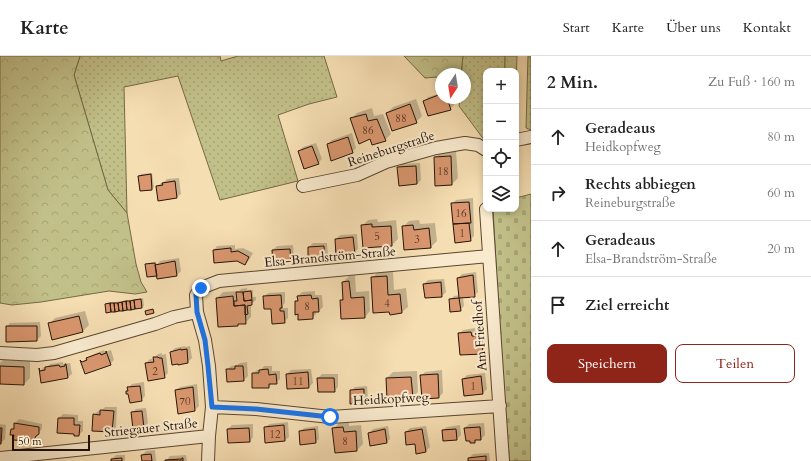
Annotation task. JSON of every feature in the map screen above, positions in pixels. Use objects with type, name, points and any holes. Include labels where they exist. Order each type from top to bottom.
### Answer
[{"type":"street","points":[[519,139],[531,136]]},
{"type":"street","name":"Reineburgstraße","points":[[303,186],[357,175],[386,162],[436,148],[465,143],[478,145],[483,148]]},
{"type":"street","name":"Am Friedhof","points":[[486,212],[503,461]]},
{"type":"street","name":"Elsa-Brandström-Straße","points":[[197,312],[196,295],[201,288],[210,283],[219,281],[489,256]]},
{"type":"street","points":[[0,353],[37,355],[54,353],[155,324],[174,317],[197,312],[205,340],[212,407],[208,461]]},
{"type":"street","name":"Heidkopfweg","points":[[212,407],[256,409],[330,417],[500,406]]},
{"type":"street","name":"Striegauer Straße","points":[[0,458],[209,436]]},
{"type":"green space","points":[[0,56],[80,56],[74,75],[108,190],[127,213],[136,264],[141,282],[147,292],[135,294],[109,291],[41,302],[12,305],[0,303]]},
{"type":"green space","points":[[80,56],[220,56],[221,61],[238,56],[324,56],[337,97],[309,104],[278,115],[298,181],[220,200],[178,76],[124,87],[127,213],[108,190],[74,75]]},
{"type":"green space","points":[[404,56],[463,56],[462,68],[435,68],[435,77],[425,78]]},
{"type":"green space","points":[[463,56],[505,56],[505,68],[483,68],[483,138],[459,106],[459,104],[471,104],[471,68],[462,68]]},
{"type":"green space","points":[[505,56],[517,56],[517,68],[505,68]]},
{"type":"green space","points":[[528,56],[531,56],[531,130],[526,128]]},
{"type":"green space","points":[[531,194],[531,461],[508,461],[493,212],[519,212],[519,197]]},
{"type":"building","points":[[435,96],[435,104],[449,104],[451,110],[428,116],[423,101]]},
{"type":"building","points":[[410,104],[417,123],[392,131],[386,113]]},
{"type":"building","points":[[366,114],[368,121],[377,119],[386,141],[372,145],[370,139],[359,144],[350,118]]},
{"type":"building","points":[[348,137],[353,153],[331,161],[327,144]]},
{"type":"building","points":[[312,146],[319,164],[304,169],[298,151]]},
{"type":"building","points":[[451,156],[452,185],[435,186],[434,157]]},
{"type":"building","points":[[416,166],[417,184],[399,186],[397,167]]},
{"type":"building","points":[[151,174],[152,190],[140,191],[138,176]]},
{"type":"building","points":[[175,181],[177,198],[158,201],[156,186],[163,185],[162,183]]},
{"type":"building","points":[[469,202],[471,223],[453,224],[451,203]]},
{"type":"building","points":[[469,223],[471,241],[455,243],[453,224]]},
{"type":"building","points":[[372,224],[372,227],[391,226],[392,246],[363,248],[361,225]]},
{"type":"building","points":[[413,225],[414,230],[429,228],[431,248],[404,250],[402,226]]},
{"type":"building","points":[[353,237],[355,254],[336,256],[335,239]]},
{"type":"building","points":[[324,246],[325,261],[308,261],[308,247]]},
{"type":"building","points":[[231,248],[231,252],[238,251],[249,257],[245,265],[237,261],[214,263],[213,250]]},
{"type":"building","points":[[290,249],[291,262],[273,263],[272,250]]},
{"type":"building","points":[[175,261],[177,276],[157,279],[155,265]]},
{"type":"building","points":[[155,263],[157,276],[147,277],[145,264]]},
{"type":"building","points":[[473,275],[475,297],[459,298],[457,278]]},
{"type":"building","points":[[387,276],[388,295],[400,294],[402,313],[390,315],[389,312],[373,313],[371,277]]},
{"type":"building","points":[[349,281],[351,298],[364,297],[365,318],[341,319],[340,300],[343,300],[342,282]]},
{"type":"building","points":[[441,282],[442,297],[425,298],[423,284]]},
{"type":"building","points":[[251,291],[252,300],[244,301],[243,292]]},
{"type":"building","points":[[236,292],[243,292],[244,301],[252,300],[252,305],[247,306],[248,314],[245,315],[245,305],[234,306],[234,301],[237,301]]},
{"type":"building","points":[[281,295],[282,308],[280,308],[280,311],[284,311],[285,323],[272,324],[271,309],[264,309],[263,296]]},
{"type":"building","points":[[311,295],[312,299],[318,298],[319,312],[313,312],[313,319],[298,320],[298,314],[295,315],[295,301],[298,301],[297,296]]},
{"type":"building","points":[[233,296],[234,306],[245,305],[246,324],[218,327],[216,298]]},
{"type":"building","points":[[459,298],[461,311],[450,312],[449,299]]},
{"type":"building","points":[[141,299],[142,308],[135,309],[134,300]]},
{"type":"building","points":[[134,300],[135,309],[131,310],[130,301]]},
{"type":"building","points":[[126,301],[127,310],[123,311],[122,302]]},
{"type":"building","points":[[126,301],[130,301],[131,310],[127,310]]},
{"type":"building","points":[[122,302],[123,311],[119,311],[118,303]]},
{"type":"building","points":[[110,303],[111,312],[106,313],[105,304]]},
{"type":"building","points":[[110,303],[114,303],[115,312],[111,312]]},
{"type":"building","points":[[114,303],[118,303],[119,311],[115,312]]},
{"type":"building","points":[[153,309],[154,313],[146,315],[145,311]]},
{"type":"building","points":[[79,316],[83,332],[52,340],[48,323]]},
{"type":"building","points":[[6,326],[37,326],[37,341],[6,342]]},
{"type":"building","points":[[471,332],[472,336],[482,336],[483,354],[460,355],[458,333]]},
{"type":"building","points":[[187,349],[188,363],[172,365],[170,352]]},
{"type":"building","points":[[106,351],[111,365],[85,374],[80,360],[82,362],[87,360],[86,358],[100,353],[101,355],[106,353]]},
{"type":"building","points":[[153,357],[162,358],[165,378],[148,381],[145,363],[154,362]]},
{"type":"building","points":[[65,364],[68,378],[41,383],[39,368],[40,371],[45,370],[45,367],[59,365],[60,367],[65,366]]},
{"type":"building","points":[[0,366],[24,367],[24,385],[0,384]]},
{"type":"building","points":[[235,366],[243,366],[244,381],[227,382],[226,369],[235,369]]},
{"type":"building","points":[[268,369],[269,375],[276,374],[277,384],[269,384],[269,388],[252,388],[252,373],[259,373],[259,370]]},
{"type":"building","points":[[308,372],[309,388],[287,389],[286,374]]},
{"type":"building","points":[[438,374],[439,398],[422,399],[420,375]]},
{"type":"building","points":[[481,376],[483,394],[464,396],[462,379]]},
{"type":"building","points":[[411,377],[413,398],[387,399],[386,378]]},
{"type":"building","points":[[317,378],[334,378],[335,392],[318,392]]},
{"type":"building","points":[[140,386],[142,401],[130,403],[128,394],[126,394],[126,391],[128,391],[127,387]]},
{"type":"building","points":[[193,387],[195,411],[178,414],[175,390]]},
{"type":"building","points":[[364,389],[364,404],[350,404],[350,390]]},
{"type":"building","points":[[100,410],[114,411],[112,432],[92,431],[93,414],[100,415]]},
{"type":"building","points":[[142,411],[144,428],[133,429],[131,412]]},
{"type":"building","points":[[58,418],[74,418],[74,425],[80,425],[79,436],[74,436],[74,434],[57,433]]},
{"type":"building","points":[[14,423],[39,427],[39,434],[34,440],[30,441],[13,440],[14,435],[10,435],[11,429],[14,429]]},
{"type":"building","points":[[284,425],[285,441],[265,443],[264,427]]},
{"type":"building","points":[[343,427],[344,432],[356,431],[357,451],[335,453],[332,428]]},
{"type":"building","points":[[480,427],[481,440],[475,440],[475,443],[466,441],[464,428]]},
{"type":"building","points":[[0,428],[2,428],[1,444],[0,444]]},
{"type":"building","points":[[249,428],[250,442],[228,443],[227,429]]},
{"type":"building","points":[[315,429],[316,443],[300,445],[299,431]]},
{"type":"building","points":[[385,429],[387,443],[370,446],[368,433]]},
{"type":"building","points":[[422,429],[426,452],[416,454],[415,444],[406,445],[405,432]]},
{"type":"building","points":[[456,429],[457,440],[443,441],[442,430]]},
{"type":"building","points":[[151,454],[152,461],[142,461],[141,455]]},
{"type":"building","points":[[486,456],[486,461],[468,461],[468,458]]},
{"type":"building","points":[[122,458],[122,461],[111,461],[111,459]]},
{"type":"building","points":[[182,459],[183,461],[165,461]]},
{"type":"route","points":[[201,288],[196,295],[197,312],[205,340],[212,407],[256,409],[330,417]]}]
